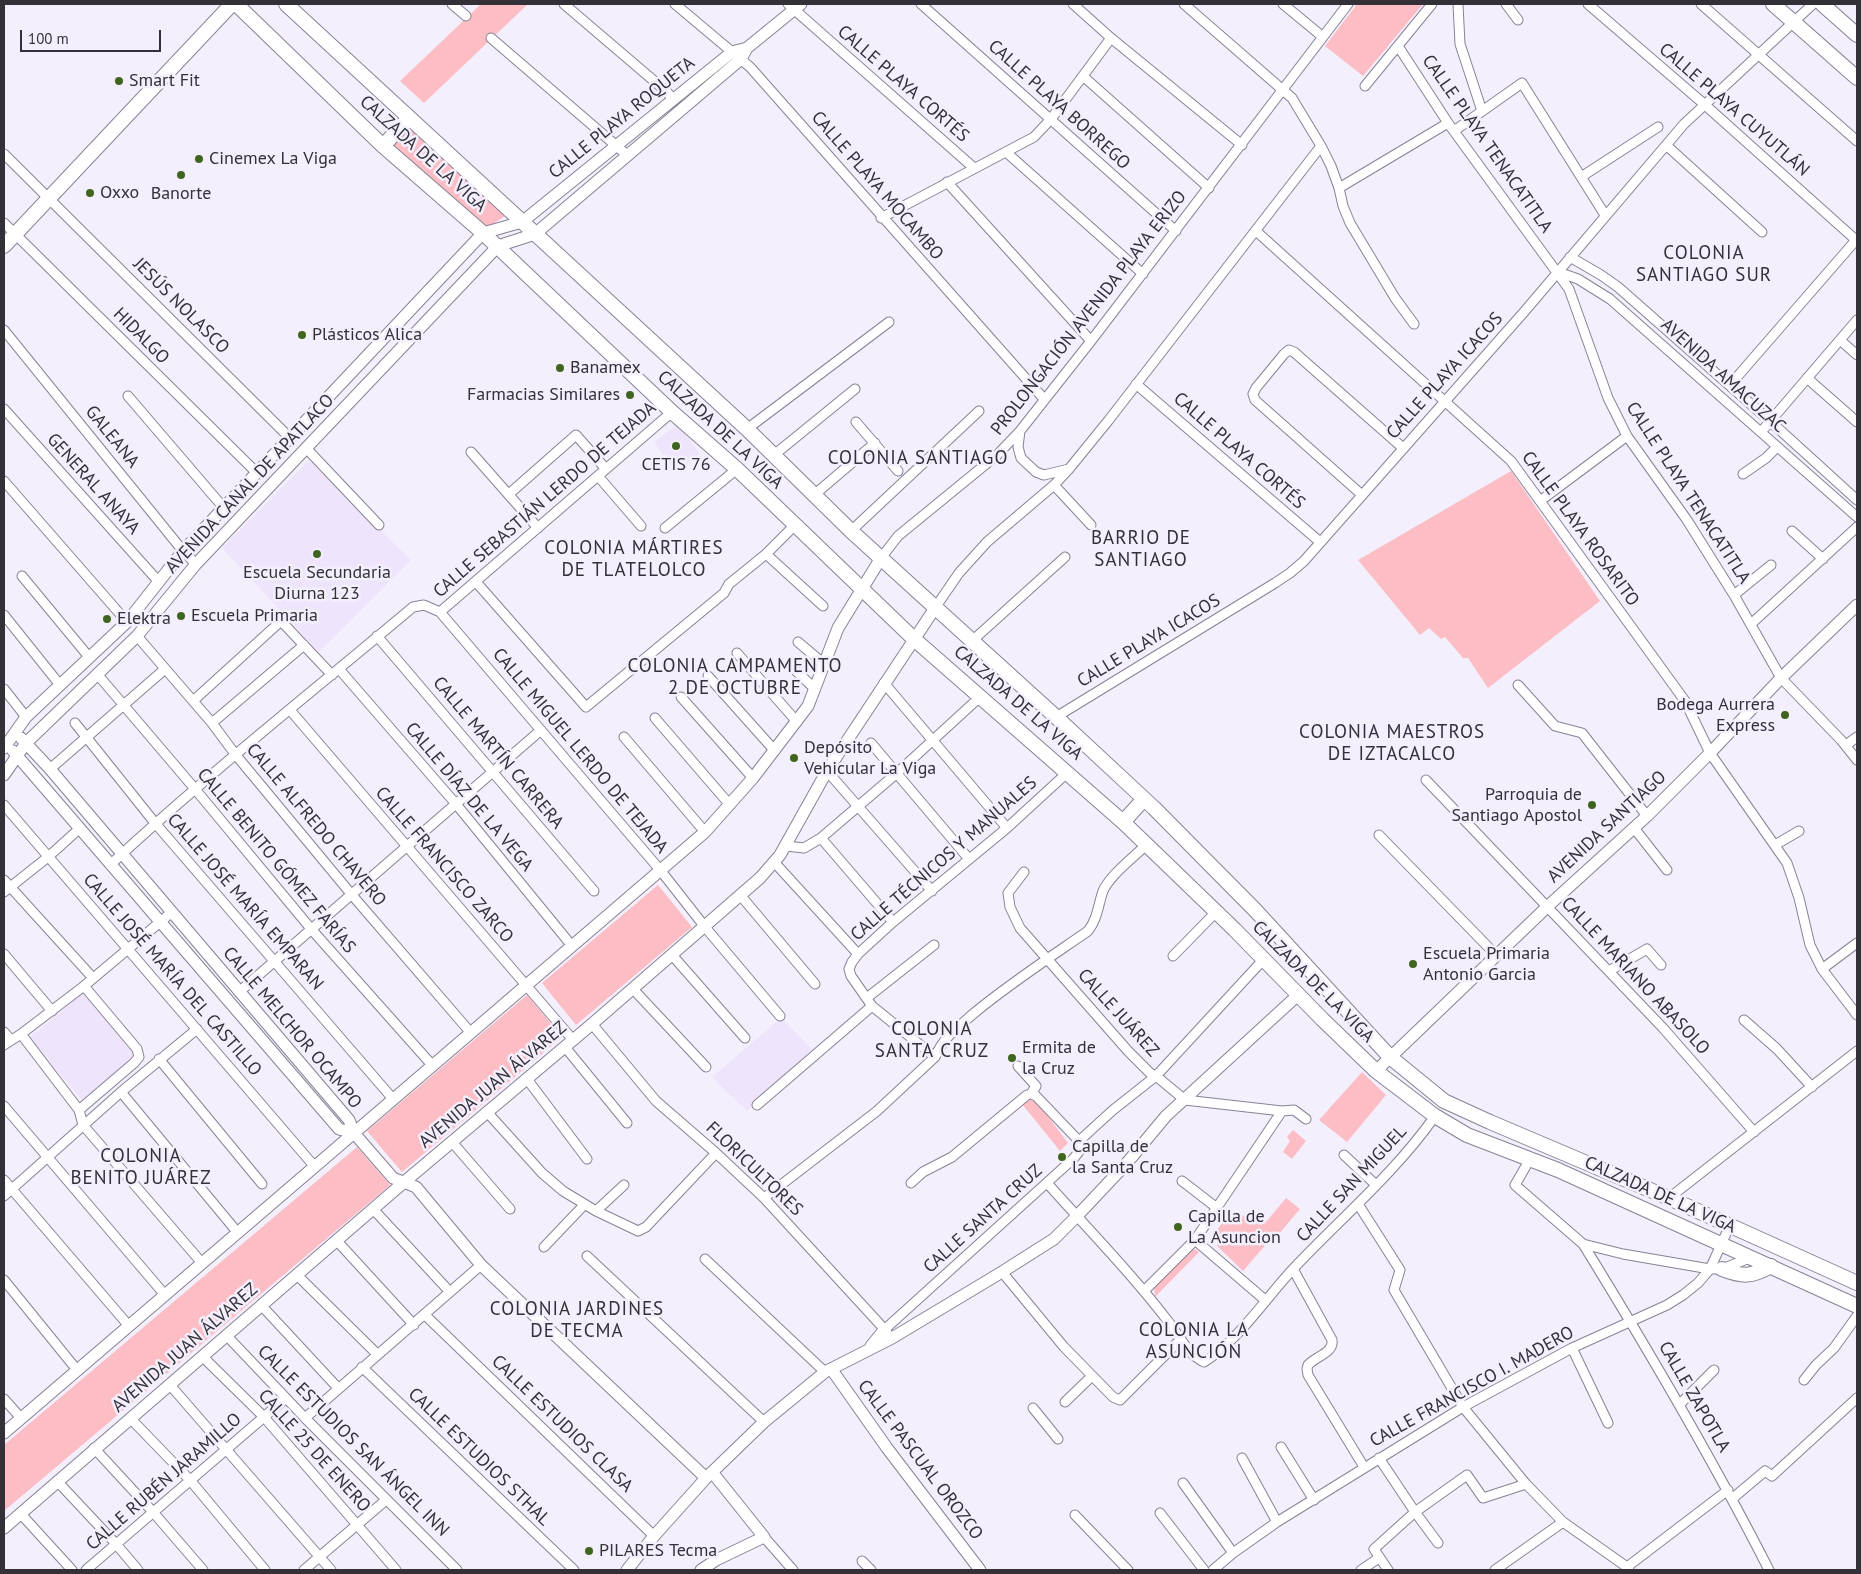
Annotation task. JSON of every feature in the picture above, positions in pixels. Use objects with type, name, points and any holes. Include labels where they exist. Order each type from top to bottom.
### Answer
[{"type":"main road","name":"CALZADA DE LA VIGA","points":[[234,4],[383,146],[498,246],[672,412],[737,469],[914,639],[1123,822],[1376,1071],[1435,1116],[1467,1135],[1558,1170],[1857,1306]]},
{"type":"main road","points":[[4,246],[94,148],[234,4]]},
{"type":"main road","name":"CALZADA DE LA VIGA","points":[[286,4],[747,429],[851,531],[1056,716],[1144,799],[1256,911],[1390,1057],[1444,1101],[1730,1224],[1857,1284]]},
{"type":"main road","points":[[1773,4],[1857,78]]},
{"type":"main road","points":[[1822,4],[1857,35]]},
{"type":"main road","points":[[383,146],[409,118]]},
{"type":"main road","points":[[1123,822],[1144,799]]},
{"type":"main road","points":[[1558,1170],[1566,1154]]},
{"type":"main road","points":[[1716,1269],[1748,1276],[1771,1266]]},
{"type":"street","points":[[452,4],[466,16]]},
{"type":"street","points":[[564,4],[673,99]]},
{"type":"street","name":"CALLE PLAYA MOCAMBO","points":[[675,4],[741,60],[792,114],[881,218],[1044,400]]},
{"type":"street","name":"CALLE PLAYA BORREGO","points":[[921,4],[1176,231]]},
{"type":"street","points":[[1073,4],[1111,38],[1242,145]]},
{"type":"street","points":[[1184,4],[1292,98],[1331,166],[1339,188],[1342,206],[1350,223],[1395,298],[1414,324]]},
{"type":"street","points":[[1283,4],[1323,37]]},
{"type":"street","name":"PROLONGACIÓN AVENIDA PLAYA ERIZO","points":[[881,558],[898,536],[997,455],[1020,431],[1092,341],[1348,4]]},
{"type":"street","points":[[1366,86],[1432,4]]},
{"type":"street","points":[[1458,4],[1460,44],[1482,111]]},
{"type":"street","points":[[1506,4],[1518,20]]},
{"type":"street","name":"CALLE PLAYA CUYUTLÁN","points":[[1588,4],[1857,240]]},
{"type":"street","points":[[1701,4],[1857,141]]},
{"type":"street","name":"CALLE PLAYA ICACOS","points":[[1056,716],[1290,573],[1362,495],[1558,272],[1666,145],[1704,104],[1813,4]]},
{"type":"street","name":"CALLE PLAYA ROQUETA","points":[[535,234],[741,60],[747,48],[794,6]]},
{"type":"street","name":"CALLE PLAYA CORTÉS","points":[[794,6],[974,168]]},
{"type":"street","points":[[491,38],[627,155]]},
{"type":"street","points":[[881,218],[1034,137],[1051,119],[1084,77],[1111,38]]},
{"type":"street","name":"CALLE PLAYA TENACATITLA","points":[[1398,46],[1448,123],[1569,289],[1608,398],[1627,436],[1686,520],[1734,595],[1780,678],[1846,745],[1857,760]]},
{"type":"street","name":"CALLE PLAYA ROQUETA","points":[[522,222],[732,52],[747,48]]},
{"type":"street","points":[[1084,77],[1209,188]]},
{"type":"street","points":[[1454,131],[1522,83],[1605,215]]},
{"type":"street","points":[[1339,188],[1448,123]]},
{"type":"street","points":[[1582,177],[1658,127]]},
{"type":"street","points":[[1666,145],[1762,232]]},
{"type":"street","points":[[935,608],[959,573],[987,542],[1054,485],[1069,469],[1321,146]]},
{"type":"street","points":[[1006,152],[1143,274]]},
{"type":"street","name":"JESÚS NOLASCO","points":[[4,154],[289,437]]},
{"type":"street","points":[[947,182],[1092,341]]},
{"type":"street","points":[[483,233],[522,222]]},
{"type":"street","name":"HIDALGO","points":[[4,223],[256,472]]},
{"type":"street","name":"CALLE PLAYA ROSARITO","points":[[1256,231],[1511,460],[1685,701],[1710,753],[1787,863],[1800,898],[1810,945],[1822,969],[1857,1015]]},
{"type":"street","name":"AVENIDA CANAL DE APATLACO","points":[[5,744],[26,717],[127,622],[183,550],[483,233]]},
{"type":"street","name":"AVENIDA CANAL DE APATLACO","points":[[4,775],[26,743],[137,636],[196,564],[498,246],[535,234]]},
{"type":"street","points":[[1730,386],[1857,240]]},
{"type":"street","name":"AVENIDA AMACUZAC","points":[[1570,258],[1618,287],[1857,500]]},
{"type":"street","name":"AVENIDA AMACUZAC","points":[[1558,272],[1578,279],[1610,299],[1857,518]]},
{"type":"street","points":[[1761,432],[1857,320]]},
{"type":"street","points":[[747,429],[889,322]]},
{"type":"street","name":"GALEANA","points":[[4,330],[196,564]]},
{"type":"street","points":[[1840,340],[1857,355]]},
{"type":"street","points":[[1362,495],[1254,400],[1253,394],[1256,388],[1284,354],[1289,350],[1294,352],[1403,448]]},
{"type":"street","points":[[1806,378],[1857,422]]},
{"type":"street","name":"CALLE PLAYA CORTÉS","points":[[1136,384],[1320,542]]},
{"type":"street","points":[[774,455],[855,389]]},
{"type":"street","points":[[128,396],[223,507]]},
{"type":"street","name":"GENERAL ANAYA","points":[[4,409],[158,581]]},
{"type":"street","points":[[851,531],[979,411]]},
{"type":"street","name":"CALLE SEBASTIÁN LERDO DE TEJADA","points":[[440,612],[672,412]]},
{"type":"street","points":[[856,422],[898,471]]},
{"type":"street","points":[[1020,431],[1018,447],[1021,458],[1036,472],[1044,475],[1069,469]]},
{"type":"street","points":[[509,494],[576,435],[606,469]]},
{"type":"street","points":[[1540,501],[1627,436]]},
{"type":"street","points":[[814,495],[874,443]]},
{"type":"street","points":[[1743,474],[1777,447]]},
{"type":"street","points":[[306,448],[379,525]]},
{"type":"street","points":[[471,452],[538,528]]},
{"type":"street","points":[[665,528],[737,469]]},
{"type":"street","points":[[598,476],[641,526]]},
{"type":"street","points":[[4,481],[127,622]]},
{"type":"street","points":[[1054,485],[1091,525]]},
{"type":"street","points":[[476,582],[586,707],[724,593],[729,584],[766,554],[795,525]]},
{"type":"street","points":[[1751,624],[1857,527]]},
{"type":"street","points":[[1792,531],[1823,559]]},
{"type":"street","points":[[766,554],[823,606]]},
{"type":"street","points":[[972,641],[1065,557]]},
{"type":"street","points":[[4,1432],[705,832],[753,778],[808,706],[838,628],[881,558]]},
{"type":"street","points":[[1734,595],[1771,565]]},
{"type":"street","points":[[22,576],[89,657]]},
{"type":"street","name":"CALLE SEBASTIÁN LERDO DE TEJADA","points":[[111,864],[235,754],[412,607],[424,605]]},
{"type":"street","name":"CALLE MIGUEL LERDO DE TEJADA","points":[[424,605],[440,612],[661,871],[705,927],[780,1016]]},
{"type":"street","name":"AVENIDA SANTIAGO","points":[[1376,1071],[1548,906],[1647,816],[1710,753],[1780,678],[1857,605]]},
{"type":"street","name":"AVENIDA JUAN ÁLVAREZ","points":[[4,1528],[94,1448],[203,1357],[226,1335],[403,1183],[742,896],[775,863],[827,771],[935,608]]},
{"type":"street","points":[[4,615],[60,685]]},
{"type":"street","name":"CALLE DÍAZ DE LA VEGA","points":[[193,701],[281,621],[304,645],[335,672],[456,804],[572,946]]},
{"type":"street","name":"CALLE ALFREDO CHAVERO","points":[[137,636],[212,723],[235,754],[352,895],[471,1033]]},
{"type":"street","name":"CALLE MARTÍN CARRERA","points":[[378,636],[594,891]]},
{"type":"street","points":[[798,642],[824,664]]},
{"type":"street","points":[[212,723],[304,645]]},
{"type":"street","points":[[737,653],[797,722]]},
{"type":"street","points":[[793,668],[815,689]]},
{"type":"street","points":[[50,769],[165,669]]},
{"type":"street","name":"CALLE BENITO GÓMEZ FARÍAS","points":[[98,675],[312,930],[432,1065]]},
{"type":"street","points":[[708,676],[775,751]]},
{"type":"street","points":[[884,683],[1007,828]]},
{"type":"street","points":[[1518,685],[1555,726],[1582,733],[1647,816]]},
{"type":"street","points":[[4,689],[26,717]]},
{"type":"street","points":[[786,846],[804,848],[821,838],[898,773],[981,696]]},
{"type":"street","points":[[681,697],[753,778]]},
{"type":"street","name":"CALLE FRANCISCO ZARCO","points":[[290,710],[526,986],[627,1123]]},
{"type":"street","points":[[655,718],[730,805]]},
{"type":"street","name":"CALLE JOSÉ MARÍA EMPARAN","points":[[75,723],[155,823],[393,1099]]},
{"type":"street","points":[[239,992],[541,730]]},
{"type":"street","name":"CALLE MELCHOR OCAMPO","points":[[16,732],[50,769],[349,1120],[354,1133]]},
{"type":"street","points":[[1846,745],[1857,737]]},
{"type":"street","points":[[624,738],[705,832]]},
{"type":"street","points":[[871,743],[969,859]]},
{"type":"street","name":"CALLE MELCHOR OCAMPO","points":[[5,744],[339,1129],[354,1133]]},
{"type":"street","points":[[827,771],[932,891]]},
{"type":"street","name":"CALLE TÉCNICOS Y MANUALES","points":[[870,1001],[851,976],[850,969],[858,954],[893,922],[1007,828],[1068,772]]},
{"type":"street","name":"CALLE MARIANO ABASOLO","points":[[1426,780],[1609,971],[1754,1132]]},
{"type":"street","name":"CALLE JOSÉ MARÍA DEL CASTILLO","points":[[4,805],[315,1167]]},
{"type":"street","points":[[1634,828],[1666,870]]},
{"type":"street","points":[[79,829],[48,857],[6,886],[93,978]]},
{"type":"street","points":[[1775,845],[1799,830]]},
{"type":"street","points":[[1379,835],[1496,955]]},
{"type":"street","points":[[821,838],[893,922]]},
{"type":"street","points":[[764,1198],[877,1111],[935,1057],[940,1045],[952,1032],[987,1002],[1088,930],[1098,912],[1104,889],[1113,877],[1146,845]]},
{"type":"street","points":[[775,863],[858,954]]},
{"type":"street","name":"CALLE JUÁREZ","points":[[1024,872],[1008,893],[1010,907],[1020,928],[1128,1051],[1150,1073],[1185,1100]]},
{"type":"street","points":[[742,896],[815,984]]},
{"type":"street","points":[[4,1032],[7,1042],[21,1034],[84,986],[172,912]]},
{"type":"street","points":[[1173,956],[1216,912]]},
{"type":"street","points":[[1822,969],[1857,943]]},
{"type":"street","points":[[757,1105],[934,945]]},
{"type":"street","points":[[1609,971],[1647,949],[1661,965]]},
{"type":"street","points":[[4,954],[52,1011]]},
{"type":"street","points":[[672,955],[745,1038]]},
{"type":"street","name":"CALLE SANTA CRUZ","points":[[888,1334],[1073,1159],[1082,1148],[1082,1144],[1079,1141],[1113,1110],[1156,1076],[1264,960]]},
{"type":"street","points":[[79,1110],[139,1057],[137,1049],[84,986]]},
{"type":"street","points":[[632,989],[706,1068]]},
{"type":"street","points":[[626,1570],[709,1475],[764,1422],[828,1371],[870,1348],[888,1334],[1002,1272],[1054,1239],[1126,1164],[1166,1116],[1298,995]]},
{"type":"street","points":[[870,1001],[935,1057]]},
{"type":"street","points":[[1744,1020],[1776,1049],[1812,1087]]},
{"type":"street","name":"FLORICULTORES","points":[[592,1024],[656,1101],[764,1198],[888,1334]]},
{"type":"street","points":[[4,1196],[159,1059],[197,1029]]},
{"type":"street","points":[[21,1034],[79,1110],[83,1125],[202,1263]]},
{"type":"street","points":[[1669,1198],[1857,1051]]},
{"type":"street","points":[[159,1059],[262,1184]]},
{"type":"street","points":[[911,1183],[923,1172],[952,1157],[1027,1095],[1031,1094],[1036,1086],[1018,1066]]},
{"type":"street","points":[[527,1079],[587,1159]]},
{"type":"street","points":[[121,1092],[238,1233]]},
{"type":"street","points":[[1031,1094],[1036,1096],[1079,1141]]},
{"type":"street","points":[[1185,1100],[1282,1111],[1294,1110],[1306,1119]]},
{"type":"street","points":[[4,1106],[165,1295]]},
{"type":"street","points":[[1145,1290],[1195,1240],[1282,1111]]},
{"type":"street","points":[[487,1112],[542,1173],[563,1191],[596,1212],[634,1230],[642,1230],[646,1227],[716,1153]]},
{"type":"street","name":"CALLE SAN MIGUEL","points":[[1181,1339],[1198,1360],[1204,1362],[1209,1359],[1239,1331],[1293,1269],[1376,1185],[1435,1116]]},
{"type":"street","points":[[354,1133],[393,1178],[416,1187],[481,1265],[709,1475],[792,1570]]},
{"type":"street","points":[[452,1142],[510,1209]]},
{"type":"street","points":[[1344,1156],[1376,1185]]},
{"type":"street","points":[[1530,1159],[1515,1185],[1583,1244],[1623,1254],[1716,1269],[1752,1257]]},
{"type":"street","points":[[4,1180],[129,1326]]},
{"type":"street","points":[[1182,1181],[1217,1208]]},
{"type":"street","points":[[1002,1272],[1064,1347],[1113,1397],[1120,1400],[1181,1339],[1145,1290],[1047,1183]]},
{"type":"street","points":[[596,1212],[624,1185]]},
{"type":"street","points":[[1358,1204],[1400,1270],[1394,1290],[1463,1407],[1526,1484],[1563,1522],[1628,1569],[1730,1494],[1765,1471],[1772,1476],[1857,1398]]},
{"type":"street","points":[[544,1247],[584,1205]]},
{"type":"street","points":[[372,1210],[450,1292]]},
{"type":"street","name":"CALLE FRANCISCO I. MADERO","points":[[1213,1570],[1233,1553],[1277,1522],[1463,1407],[1572,1348],[1630,1320],[1667,1305],[1683,1295],[1716,1269],[1721,1243],[1730,1224]]},
{"type":"street","points":[[1195,1240],[1265,1300]]},
{"type":"street","points":[[337,1241],[414,1325]]},
{"type":"street","name":"CALLE ZAPOTLA","points":[[1583,1244],[1680,1404],[1730,1494],[1769,1570]]},
{"type":"street","points":[[588,1256],[764,1422]]},
{"type":"street","points":[[705,1259],[828,1371]]},
{"type":"street","points":[[305,1418],[481,1265]]},
{"type":"street","points":[[1293,1269],[1333,1345],[1330,1350],[1308,1365],[1306,1370],[1364,1467]]},
{"type":"street","points":[[297,1276],[377,1354]]},
{"type":"street","points":[[4,1280],[77,1370]]},
{"type":"street","points":[[261,1305],[338,1388]]},
{"type":"street","name":"CALLE ESTUDIOS CLASA","points":[[425,1315],[654,1536]]},
{"type":"street","points":[[1804,1380],[1816,1365],[1834,1348],[1857,1316]]},
{"type":"street","name":"CALLE ESTUDIOS SAN ÁNGEL INN","points":[[226,1335],[305,1418],[457,1570]]},
{"type":"street","points":[[1572,1348],[1608,1423]]},
{"type":"street","name":"CALLE 25 DE ENERO","points":[[203,1357],[264,1417],[396,1570]]},
{"type":"street","name":"CALLE ESTUDIOS STHAL","points":[[362,1367],[574,1570]]},
{"type":"street","points":[[1680,1404],[1714,1370]]},
{"type":"street","name":"CALLE PASCUAL OROZCO","points":[[828,1371],[979,1570]]},
{"type":"street","points":[[1065,1402],[1092,1376]]},
{"type":"street","points":[[170,1385],[332,1570]]},
{"type":"street","name":"CALLE RUBÉN JARAMILLO","points":[[86,1570],[286,1398]]},
{"type":"street","points":[[4,1399],[21,1418]]},
{"type":"street","points":[[1033,1408],[1058,1439]]},
{"type":"street","points":[[130,1418],[190,1480],[265,1570]]},
{"type":"street","points":[[1281,1447],[1314,1500]]},
{"type":"street","points":[[94,1448],[203,1570]]},
{"type":"street","points":[[1242,1458],[1277,1522]]},
{"type":"street","points":[[1379,1458],[1438,1543]]},
{"type":"street","points":[[1388,1570],[1374,1549],[1415,1512],[1467,1474],[1483,1498],[1526,1484]]},
{"type":"street","points":[[57,1481],[138,1570]]},
{"type":"street","points":[[1183,1483],[1233,1553]]},
{"type":"street","points":[[304,1570],[386,1500]]},
{"type":"street","points":[[20,1513],[72,1570]]},
{"type":"street","points":[[1160,1513],[1204,1570]]},
{"type":"street","points":[[1075,1515],[1128,1570]]},
{"type":"street","points":[[1495,1570],[1563,1522]]},
{"type":"street","points":[[701,1570],[716,1560],[764,1537]]},
{"type":"street","points":[[1361,1570],[1379,1558]]},
{"type":"street","points":[[862,1561],[871,1570]]},
{"type":"shaded area","points":[[481,4],[528,4],[424,103],[400,81]]},
{"type":"shaded area","points":[[1357,4],[1423,4],[1363,76],[1325,46]]},
{"type":"shaded area","points":[[410,122],[508,214],[484,230],[388,145]]},
{"type":"shaded area","name":"CETIS 76","points":[[678,424],[700,454],[676,472],[654,442]]},
{"type":"shaded area","name":"Escuela Secundaria Diurna 123","points":[[309,460],[411,560],[319,652],[222,548]]},
{"type":"shaded area","points":[[1511,471],[1600,601],[1488,688],[1468,658],[1463,658],[1445,637],[1441,639],[1429,628],[1420,635],[1358,560]]},
{"type":"shaded area","points":[[658,885],[692,927],[576,1025],[542,983]]},
{"type":"shaded area","points":[[84,992],[134,1052],[133,1059],[84,1102],[29,1038]]},
{"type":"shaded area","points":[[527,995],[562,1037],[402,1172],[367,1131]]},
{"type":"shaded area","points":[[781,1018],[812,1049],[747,1111],[712,1077]]},
{"type":"shaded area","points":[[1362,1072],[1386,1095],[1347,1142],[1319,1120]]},
{"type":"shaded area","points":[[1029,1099],[1037,1102],[1068,1143],[1060,1151],[1022,1104]]},
{"type":"shaded area","points":[[1293,1130],[1306,1141],[1292,1159],[1283,1152],[1290,1141],[1287,1137]]},
{"type":"shaded area","points":[[357,1147],[390,1185],[4,1511],[4,1445]]},
{"type":"shaded area","points":[[1286,1198],[1300,1209],[1243,1271],[1217,1246],[1221,1239],[1215,1233],[1229,1213],[1238,1221],[1244,1215],[1251,1220],[1256,1214],[1266,1222]]},
{"type":"shaded area","points":[[1194,1249],[1199,1252],[1155,1297],[1154,1286],[1189,1250]]},
{"type":"place","name":"Smart Fit","points":[[119,81]]},
{"type":"place","name":"Cinemex La Viga","points":[[199,159]]},
{"type":"place","name":"Banorte","points":[[181,175]]},
{"type":"place","name":"Oxxo","points":[[90,193]]},
{"type":"place","name":"Plásticos Alica","points":[[302,335]]},
{"type":"place","name":"Banamex","points":[[560,368]]},
{"type":"place","name":"Farmacias Similares","points":[[630,395]]},
{"type":"place","name":"CETIS 76","points":[[676,446]]},
{"type":"place","name":"Escuela Secundaria Diurna 123","points":[[317,554]]},
{"type":"place","name":"Escuela Primaria","points":[[181,616]]},
{"type":"place","name":"Elektra","points":[[107,619]]},
{"type":"place","name":"Bodega Aurrera Express","points":[[1785,715]]},
{"type":"place","name":"Depósito Vehicular La Viga","points":[[794,758]]},
{"type":"place","name":"Parroquia de Santiago Apostol","points":[[1592,805]]},
{"type":"place","name":"Escuela Primaria Antonio Garcia","points":[[1413,964]]},
{"type":"place","name":"Ermita de la Cruz","points":[[1012,1058]]},
{"type":"place","name":"Capilla de la Santa Cruz","points":[[1062,1157]]},
{"type":"place","name":"Capilla de La Asuncion","points":[[1178,1227]]},
{"type":"place","name":"PILARES Tecma","points":[[589,1551]]},
{"type":"district","name":"COLONIA SANTIAGO SUR","points":[[1704,265]]},
{"type":"district","name":"COLONIA SANTIAGO","points":[[918,459]]},
{"type":"district","name":"BARRIO DE SANTIAGO","points":[[1141,550]]},
{"type":"district","name":"COLONIA MÁRTIRES DE TLATELOLCO","points":[[634,560]]},
{"type":"district","name":"COLONIA CAMPAMENTO 2 DE OCTUBRE","points":[[735,678]]},
{"type":"district","name":"COLONIA MAESTROS DE IZTACALCO","points":[[1392,744]]},
{"type":"district","name":"COLONIA SANTA CRUZ","points":[[932,1041]]},
{"type":"district","name":"COLONIA BENITO JUÁREZ","points":[[141,1168]]},
{"type":"district","name":"COLONIA JARDINES DE TECMA","points":[[577,1321]]},
{"type":"district","name":"COLONIA LA ASUNCIÓN","points":[[1194,1342]]}]
